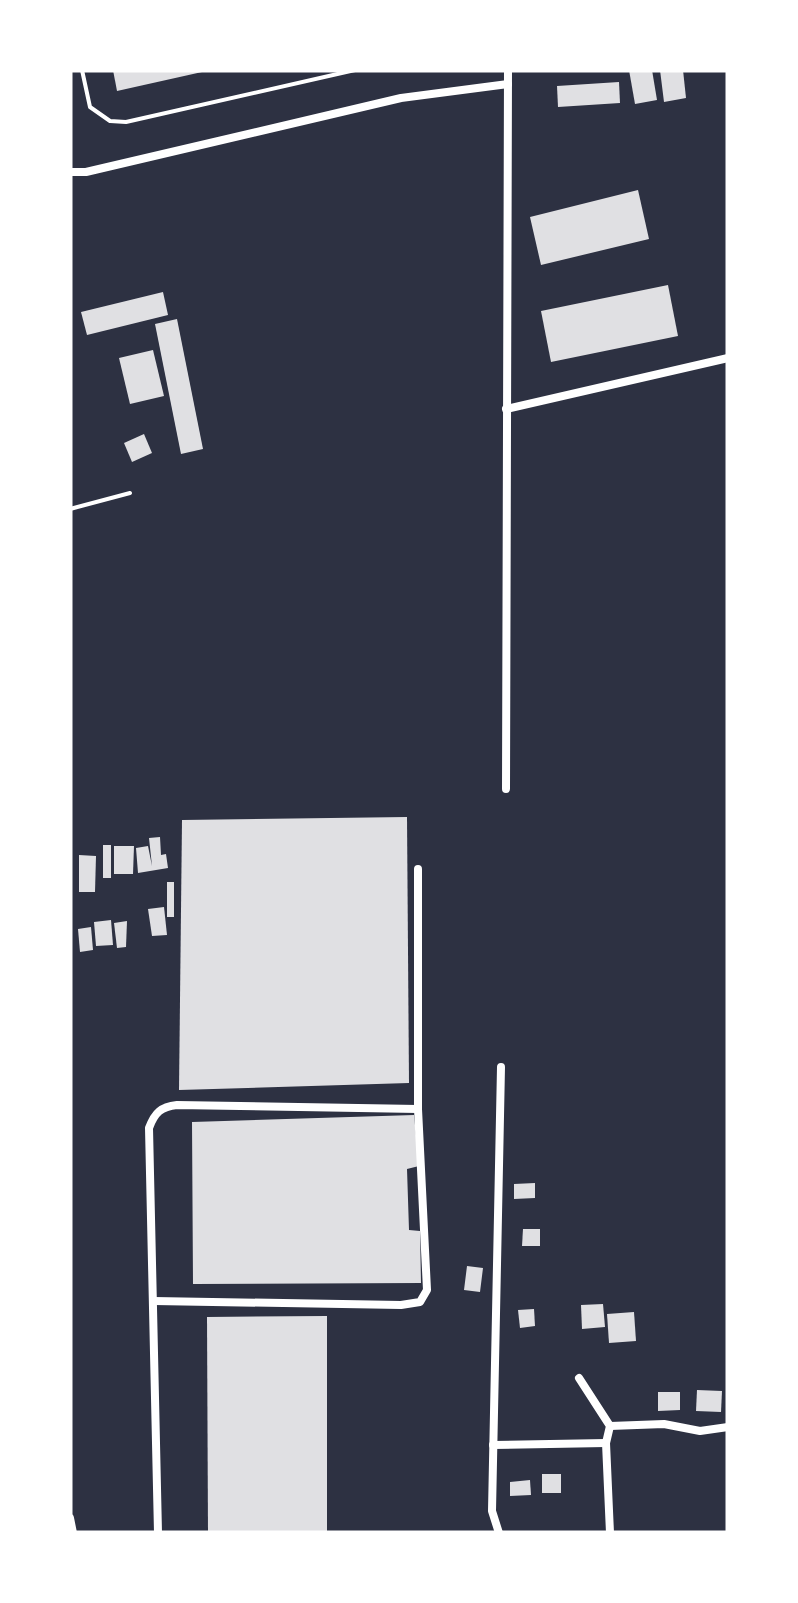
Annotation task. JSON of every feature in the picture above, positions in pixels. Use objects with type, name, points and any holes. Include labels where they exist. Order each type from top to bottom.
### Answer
[{"type":"street","points":[[506,789],[508,70]]},
{"type":"street","points":[[70,172],[86,172],[401,98],[508,84]]},
{"type":"street","points":[[506,409],[728,358]]},
{"type":"street","points":[[154,1301],[402,1305],[420,1302],[427,1290],[418,1110],[418,869]]},
{"type":"street","points":[[499,1533],[492,1510],[501,1067]]},
{"type":"street","points":[[158,1533],[149,1128],[154,1114],[164,1107],[418,1110]]},
{"type":"street","points":[[579,1378],[610,1426],[606,1443],[610,1533]]},
{"type":"street","points":[[610,1426],[664,1424],[700,1431],[728,1426]]},
{"type":"street","points":[[494,1445],[606,1443]]},
{"type":"street","points":[[70,1518],[73,1533]]},
{"type":"lane","points":[[82,70],[90,108],[110,121],[126,122],[355,70]]},
{"type":"lane","points":[[70,508],[130,493]]},
{"type":"building","points":[[113,70],[202,70],[202,72],[117,91]]},
{"type":"building","points":[[629,70],[652,70],[657,100],[635,104]]},
{"type":"building","points":[[660,70],[683,70],[686,98],[664,102]]},
{"type":"building","points":[[619,82],[620,103],[558,107],[557,86]]},
{"type":"building","points":[[638,190],[649,239],[541,265],[530,217]]},
{"type":"building","points":[[668,285],[678,336],[551,362],[541,311]]},
{"type":"building","points":[[163,292],[168,315],[87,335],[81,312]]},
{"type":"building","points":[[177,319],[203,449],[181,454],[155,324]]},
{"type":"building","points":[[153,350],[164,396],[130,404],[119,358]]},
{"type":"building","points":[[144,434],[152,453],[132,462],[124,443]]},
{"type":"building","points":[[407,817],[409,1083],[179,1090],[182,820]]},
{"type":"building","points":[[160,837],[161,855],[166,854],[168,868],[138,873],[136,848],[148,846],[152,866],[149,838]]},
{"type":"building","points":[[103,845],[111,845],[111,878],[103,878]]},
{"type":"building","points":[[114,846],[134,846],[133,874],[114,874]]},
{"type":"building","points":[[79,855],[96,856],[95,892],[79,892]]},
{"type":"building","points":[[167,882],[174,882],[174,917],[167,917]]},
{"type":"building","points":[[164,907],[167,935],[152,936],[148,909]]},
{"type":"building","points":[[111,920],[113,945],[96,946],[94,922]]},
{"type":"building","points":[[127,921],[126,947],[117,948],[114,923]]},
{"type":"building","points":[[91,927],[93,950],[80,952],[78,929]]},
{"type":"building","points":[[414,1115],[419,1166],[407,1169],[409,1230],[420,1231],[421,1283],[193,1284],[192,1122]]},
{"type":"building","points":[[535,1183],[535,1198],[514,1199],[514,1184]]},
{"type":"building","points":[[523,1229],[540,1229],[540,1246],[522,1246]]},
{"type":"building","points":[[467,1266],[483,1268],[480,1292],[464,1290]]},
{"type":"building","points":[[603,1304],[605,1327],[582,1329],[581,1305]]},
{"type":"building","points":[[534,1309],[535,1326],[520,1328],[518,1310]]},
{"type":"building","points":[[634,1312],[636,1341],[609,1343],[607,1314]]},
{"type":"building","points":[[327,1316],[327,1533],[208,1533],[207,1317]]},
{"type":"building","points":[[697,1390],[722,1391],[721,1412],[696,1411]]},
{"type":"building","points":[[658,1392],[680,1392],[680,1410],[658,1411]]},
{"type":"building","points":[[542,1474],[561,1474],[561,1493],[542,1493]]},
{"type":"building","points":[[530,1480],[531,1495],[510,1496],[510,1482]]}]
